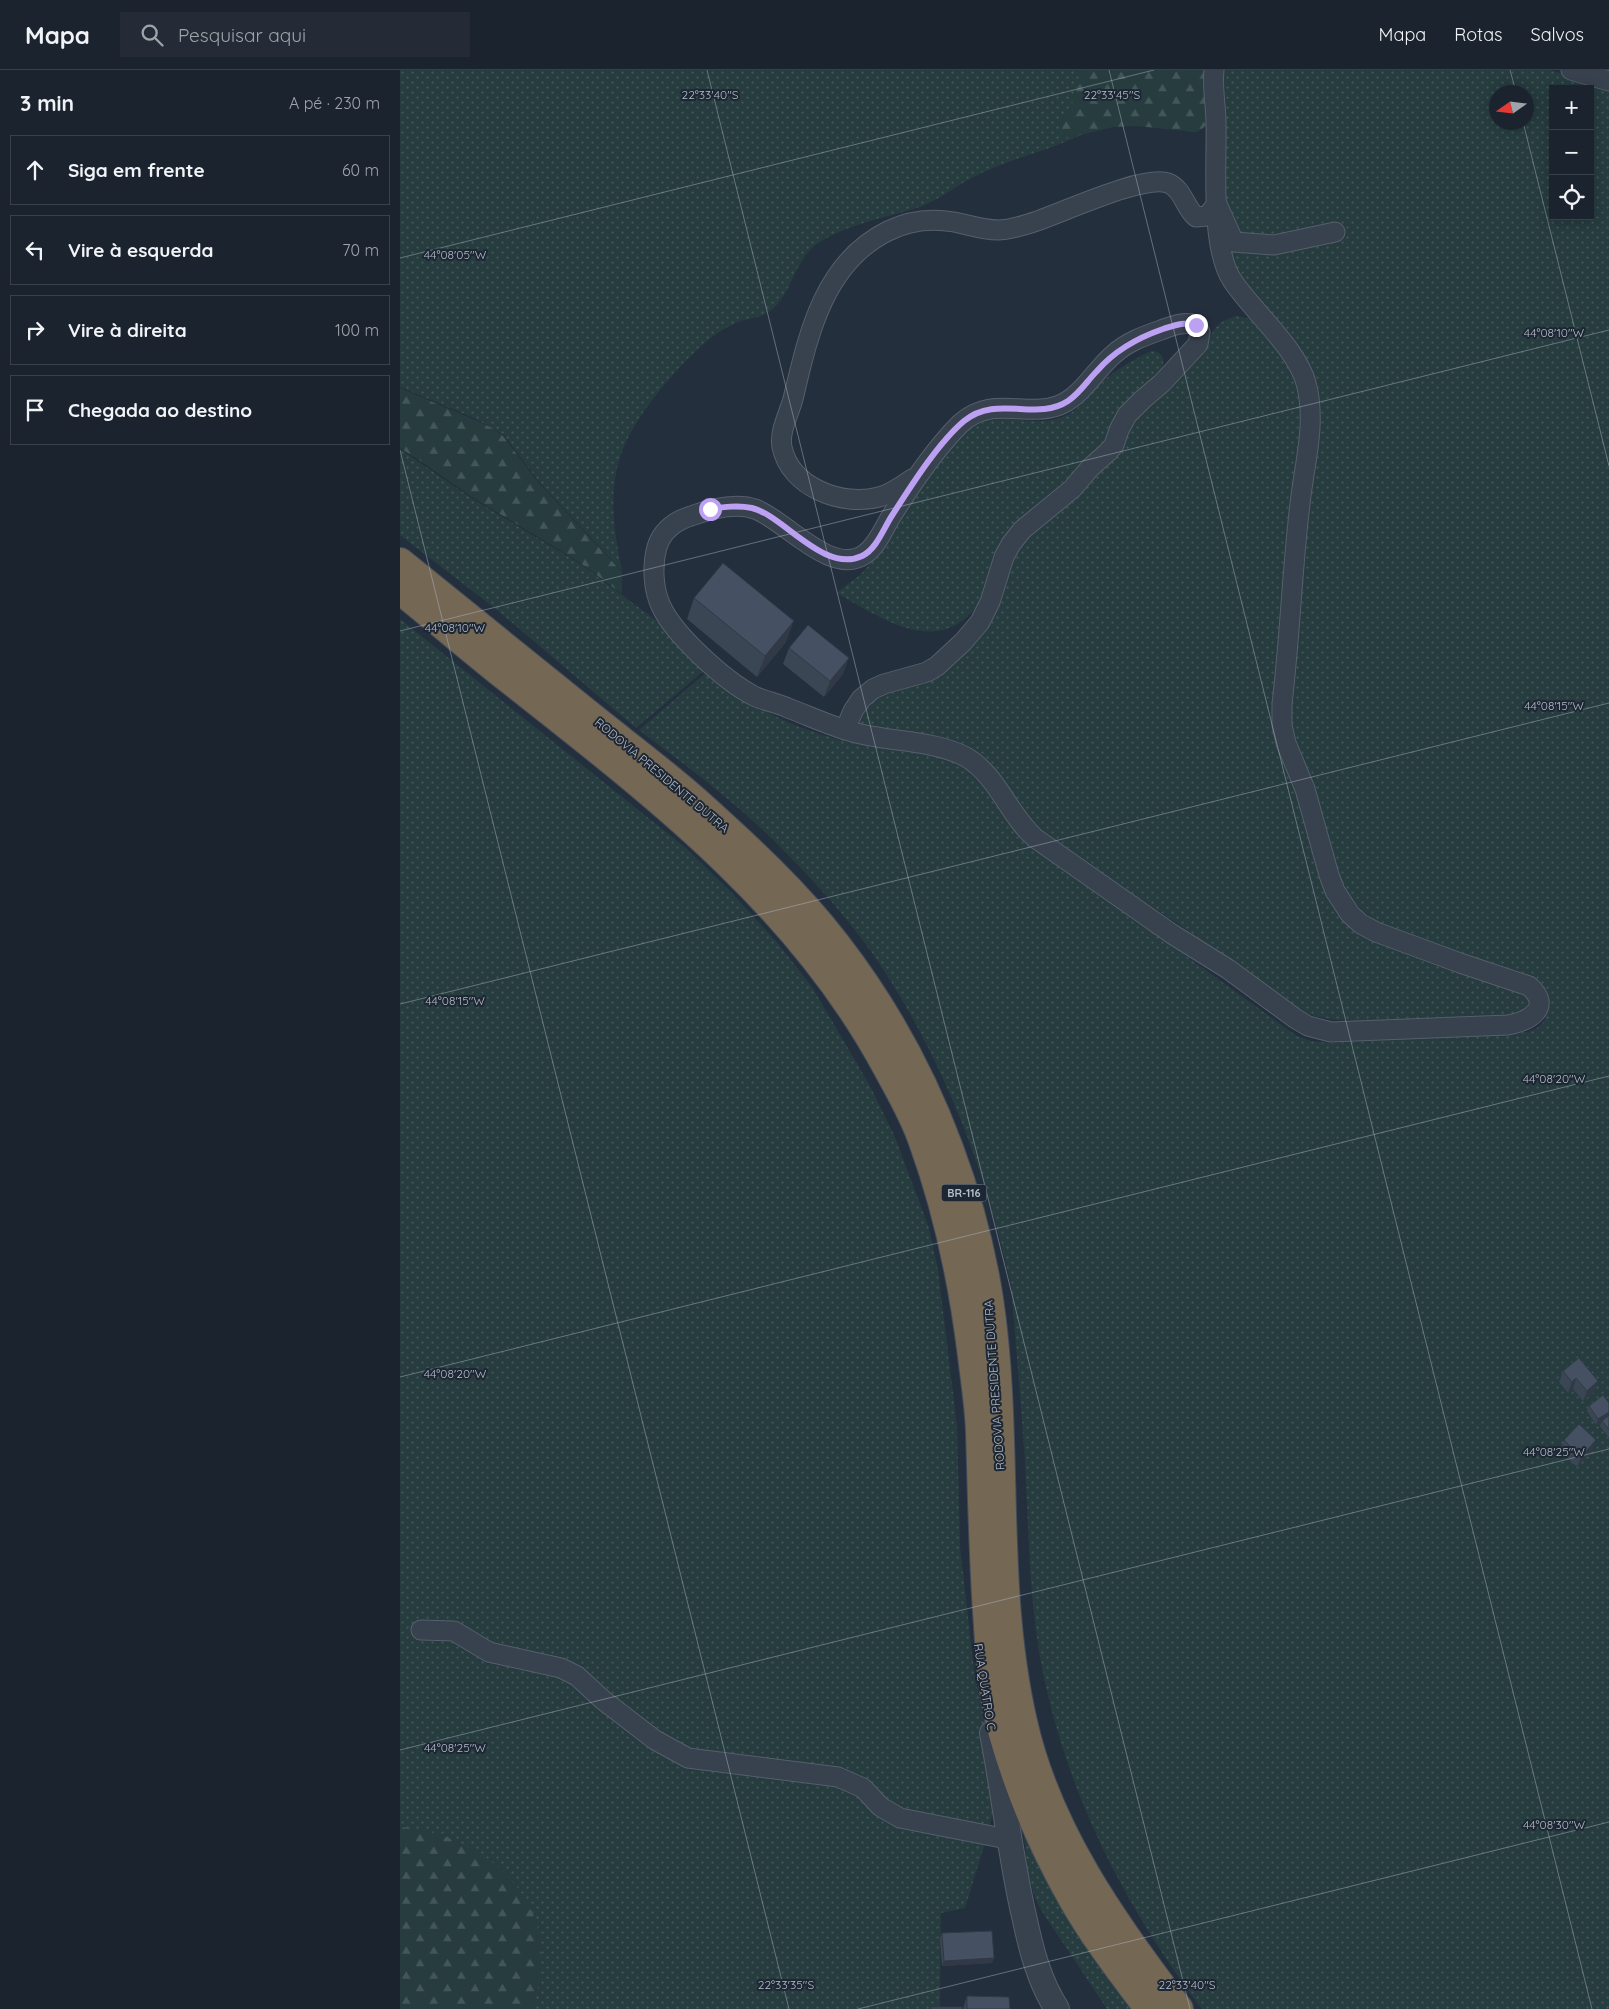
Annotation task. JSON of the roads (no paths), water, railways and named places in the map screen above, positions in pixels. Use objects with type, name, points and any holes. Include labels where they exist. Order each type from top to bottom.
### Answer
[{"type":"highway","name":"RODOVIA PRESIDENTE DUTRA","points":[[400,562],[687,793],[756,857],[810,913],[836,944],[884,1012],[907,1054],[935,1114],[959,1177],[972,1222],[989,1296],[998,1398],[1008,1638],[1026,1733],[1051,1804],[1074,1853],[1124,1936],[1178,2009]]},
{"type":"highway","name":"RODOVIA PRESIDENTE DUTRA","points":[[400,590],[583,738],[692,830],[779,914],[842,994],[872,1040],[922,1138],[941,1196],[966,1306],[980,1430],[982,1533],[989,1641],[994,1690],[1003,1733],[1040,1832],[1062,1879],[1098,1939],[1149,2009]]},
{"type":"street","points":[[845,730],[853,711],[861,699],[873,689],[927,672],[937,666],[964,642],[980,622],[990,602],[1004,557],[1011,544],[1022,530],[1072,489],[1090,468],[1108,452],[1114,445],[1127,415],[1162,383],[1198,344],[1199,328],[1191,323],[1172,326],[1133,341],[1115,353],[1097,370],[1078,393],[1059,406],[1044,410],[999,407],[972,415],[951,435],[919,474],[872,548],[860,557],[845,559],[826,554],[753,508],[734,506],[710,509],[672,524],[663,534],[658,545],[654,573],[660,604],[668,618],[706,660],[750,694],[845,730],[934,746],[967,758],[993,781],[1018,820],[1035,838],[1172,934],[1228,969],[1308,1026],[1331,1032],[1508,1025],[1526,1021],[1537,1010],[1538,998],[1529,986],[1422,949],[1376,932],[1361,924],[1343,905],[1328,875],[1305,789],[1286,743],[1282,725],[1282,704],[1300,504],[1311,423],[1308,388],[1304,374],[1297,362],[1251,307],[1224,266],[1220,252],[1217,204],[1214,70]]},
{"type":"street","points":[[1571,70],[1609,81]]},
{"type":"street","points":[[919,474],[889,494],[878,498],[857,499],[836,496],[804,481],[789,464],[782,446],[784,424],[815,316],[846,263],[859,251],[888,230],[921,220],[938,220],[984,229],[1006,230],[1029,224],[1129,187],[1161,182],[1168,183],[1175,188],[1196,217],[1206,216],[1217,204]]},
{"type":"street","points":[[1217,204],[1234,242],[1274,245],[1335,232]]},
{"type":"street","name":"RUA QUATRO C","points":[[972,1355],[973,1544],[977,1631],[981,1670],[998,1762],[1012,1862],[1032,1953],[1042,1980],[1057,2009]]},
{"type":"street","points":[[421,1630],[454,1631],[489,1652],[561,1668],[571,1672],[655,1740],[688,1758],[838,1777],[863,1788],[881,1807],[900,1818],[1002,1838]]}]
